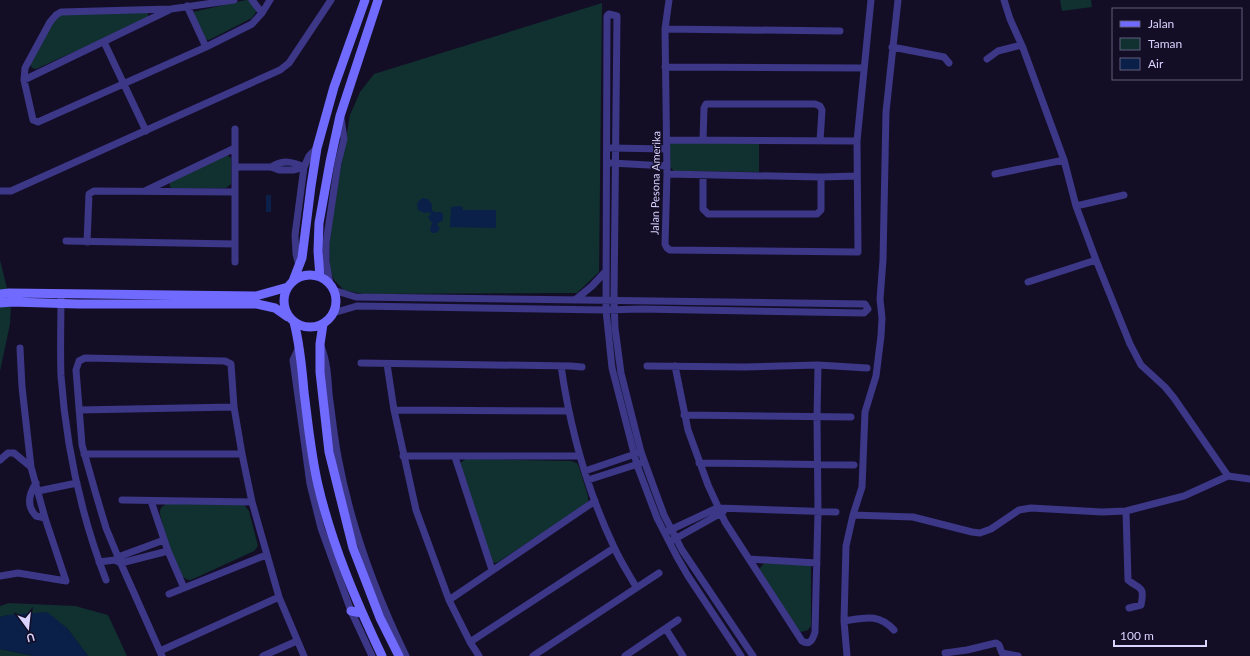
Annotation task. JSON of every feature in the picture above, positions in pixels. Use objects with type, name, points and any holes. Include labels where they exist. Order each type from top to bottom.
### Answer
[{"type":"street","points":[[234,0],[171,9],[61,12],[50,22],[25,68],[24,80],[33,120],[38,122],[206,48],[252,24],[262,13],[270,0]]},
{"type":"street","points":[[252,0],[262,13]]},
{"type":"street","points":[[0,191],[12,191],[280,70],[289,63],[331,0]]},
{"type":"street","points":[[365,0],[334,87],[317,148],[302,258],[284,294],[283,302],[285,310],[291,320],[299,347],[318,485],[329,526],[341,563],[382,656]]},
{"type":"street","points":[[320,277],[318,251],[319,223],[330,162],[340,116],[378,0]]},
{"type":"street","name":"Jalan Pesona Amerika","points":[[669,0],[665,29],[667,140],[665,244],[667,248],[670,250],[858,252],[857,176]]},
{"type":"street","points":[[667,174],[821,177],[857,176],[857,141],[871,0]]},
{"type":"street","points":[[847,656],[844,621],[846,546],[853,515],[862,486],[865,409],[876,376],[881,336],[882,318],[880,299],[883,260],[886,112],[898,0]]},
{"type":"street","points":[[1004,0],[1064,160],[1076,206],[1096,260],[1121,323],[1139,362],[1165,387],[1174,398],[1228,476]]},
{"type":"street","points":[[187,6],[206,48]]},
{"type":"street","points":[[24,80],[171,9]]},
{"type":"street","points":[[741,656],[688,576],[657,518],[637,465],[612,368],[606,310],[606,271],[607,16],[612,14],[617,16],[614,300],[615,328],[621,373],[641,452],[656,495],[671,530],[753,656]]},
{"type":"street","points":[[665,29],[840,31]]},
{"type":"street","points":[[104,42],[146,131]]},
{"type":"street","points":[[987,59],[998,51],[1022,45]]},
{"type":"street","points":[[892,47],[944,57],[949,63]]},
{"type":"street","points":[[665,67],[864,68]]},
{"type":"street","points":[[703,140],[704,108],[706,104],[815,104],[821,108],[820,141]]},
{"type":"street","points":[[0,294],[10,293],[61,299],[257,304],[274,308],[301,326],[308,327],[323,324],[333,313],[336,306],[336,295],[332,287],[326,262],[326,243],[338,163],[344,139],[340,116]]},
{"type":"street","points":[[235,129],[235,262]]},
{"type":"street","points":[[667,140],[857,141]]},
{"type":"street","points":[[144,192],[235,148]]},
{"type":"street","points":[[299,266],[296,254],[295,235],[304,167],[309,156],[317,148]]},
{"type":"street","points":[[607,148],[667,149]]},
{"type":"street","points":[[995,174],[1064,160]]},
{"type":"street","points":[[607,163],[667,166]]},
{"type":"street","points":[[235,167],[271,167],[279,170],[294,170],[304,167]]},
{"type":"street","points":[[703,174],[703,209],[708,214],[816,214],[821,210],[821,177]]},
{"type":"street","points":[[87,242],[89,194],[94,191],[235,192]]},
{"type":"street","points":[[1076,206],[1124,195]]},
{"type":"street","points":[[66,242],[235,244]]},
{"type":"street","points":[[1028,282],[1096,260]]},
{"type":"street","points":[[575,300],[592,286],[606,271]]},
{"type":"street","points":[[0,303],[61,299],[256,296],[290,284],[306,275],[320,277],[332,287],[356,297],[865,304],[868,309],[864,313],[357,306],[333,313]]},
{"type":"street","points":[[61,299],[62,377],[68,434],[77,482],[99,562],[106,580]]},
{"type":"street","points":[[762,302],[762,312]]},
{"type":"street","points":[[323,324],[320,344],[320,372],[329,452],[354,548],[380,618],[399,656]]},
{"type":"street","points":[[320,344],[325,358],[338,458],[351,514],[367,567],[406,656]]},
{"type":"street","points":[[299,347],[293,360],[310,484],[321,528],[350,611],[372,656]]},
{"type":"street","points":[[0,576],[18,573],[66,581],[45,518],[31,467],[22,387],[20,348]]},
{"type":"street","points":[[279,597],[161,654],[118,560],[106,528],[84,454],[76,370],[79,362],[85,358],[229,362],[232,368],[234,407],[252,502],[279,597],[304,656]]},
{"type":"street","points":[[361,364],[582,367]]},
{"type":"street","points":[[387,364],[403,456],[416,510],[449,600],[470,642],[479,656]]},
{"type":"street","points":[[674,366],[684,415],[699,463],[719,511],[802,641],[809,643],[815,632],[818,511],[818,365]]},
{"type":"street","points":[[647,366],[745,367],[818,365],[867,368]]},
{"type":"street","points":[[561,366],[568,412],[580,456],[595,501],[614,548],[636,587]]},
{"type":"street","points":[[79,410],[234,407]]},
{"type":"street","points":[[394,410],[568,412]]},
{"type":"street","points":[[684,415],[817,418],[851,417]]},
{"type":"street","points":[[329,452],[338,458]]},
{"type":"street","points":[[586,472],[641,452]]},
{"type":"street","points":[[0,460],[8,454],[14,454],[31,467]]},
{"type":"street","points":[[84,454],[242,454]]},
{"type":"street","points":[[403,456],[580,456]]},
{"type":"street","points":[[455,457],[492,570]]},
{"type":"street","points":[[307,469],[314,460]]},
{"type":"street","points":[[617,460],[617,466],[622,470]]},
{"type":"street","points":[[588,480],[645,462]]},
{"type":"street","points":[[699,463],[854,465]]},
{"type":"street","points":[[853,515],[913,517],[980,533],[991,529],[1019,510],[1031,508],[1102,512],[1126,511],[1184,496],[1228,476],[1250,479]]},
{"type":"street","points":[[38,492],[77,482]]},
{"type":"street","points":[[36,483],[30,494],[29,500],[31,508],[36,516],[45,518]]},
{"type":"street","points":[[122,500],[252,502]]},
{"type":"street","points":[[151,501],[168,551],[184,588]]},
{"type":"street","points":[[449,600],[595,501]]},
{"type":"street","points":[[664,533],[728,508],[836,512]]},
{"type":"street","points":[[669,542],[719,511]]},
{"type":"street","points":[[1126,511],[1128,580],[1140,587],[1142,592],[1141,605],[1129,608]]},
{"type":"street","points":[[118,560],[164,540]]},
{"type":"street","points":[[470,642],[614,548]]},
{"type":"street","points":[[99,562],[168,551]]},
{"type":"street","points":[[169,594],[266,555]]},
{"type":"street","points":[[749,559],[817,563]]},
{"type":"street","points":[[533,656],[658,573]]},
{"type":"street","points":[[380,618],[384,607]]},
{"type":"street","points":[[350,611],[362,613]]},
{"type":"street","points":[[844,621],[872,617],[884,621],[894,630]]},
{"type":"street","points":[[624,656],[678,620]]},
{"type":"street","points":[[666,629],[683,656]]},
{"type":"street","points":[[263,656],[297,641]]},
{"type":"street","points":[[945,653],[967,650],[996,643],[1002,653],[1018,656]]},
{"type":"green space","points":[[246,0],[256,0],[260,6],[252,18],[209,40],[205,39],[193,12]]},
{"type":"green space","points":[[1060,0],[1091,0],[1092,7],[1062,11]]},
{"type":"green space","points":[[602,3],[599,272],[577,293],[363,294],[344,290],[334,280],[330,269],[329,236],[350,115],[360,92],[374,74]]},
{"type":"green space","points":[[148,11],[148,18],[145,20],[36,69],[32,68],[30,64],[56,17],[60,14]]},
{"type":"green space","points":[[759,141],[759,172],[674,171],[669,166],[669,145],[671,143]]},
{"type":"green space","points":[[227,155],[231,158],[231,184],[226,188],[170,187],[170,182]]},
{"type":"green space","points":[[0,260],[11,305],[10,324],[0,371]]},
{"type":"green space","points":[[466,459],[571,461],[577,463],[588,496],[588,501],[586,504],[498,562],[494,563],[490,561],[460,463]]},
{"type":"green space","points":[[169,503],[244,505],[249,511],[258,546],[254,551],[191,580],[186,579],[180,573],[165,534],[160,516],[161,508]]},
{"type":"green space","points":[[765,562],[809,563],[811,567],[811,626],[808,630],[801,632],[798,629],[760,572],[760,568]]},
{"type":"green space","points":[[9,603],[75,606],[108,615],[127,656],[88,656],[67,628],[8,615],[0,617],[0,606]]},
{"type":"green space","points":[[0,649],[34,656],[0,656]]},
{"type":"water","points":[[266,195],[271,195],[271,212],[266,212]]},
{"type":"water","points":[[422,198],[428,199],[434,212],[441,212],[443,214],[443,220],[437,224],[440,229],[436,233],[432,233],[430,230],[432,223],[428,217],[431,214],[418,210],[417,203]]},
{"type":"water","points":[[451,207],[463,207],[463,210],[496,210],[496,228],[450,227]]},
{"type":"water","points":[[47,612],[67,628],[88,656],[35,656],[0,649],[0,617]]}]
